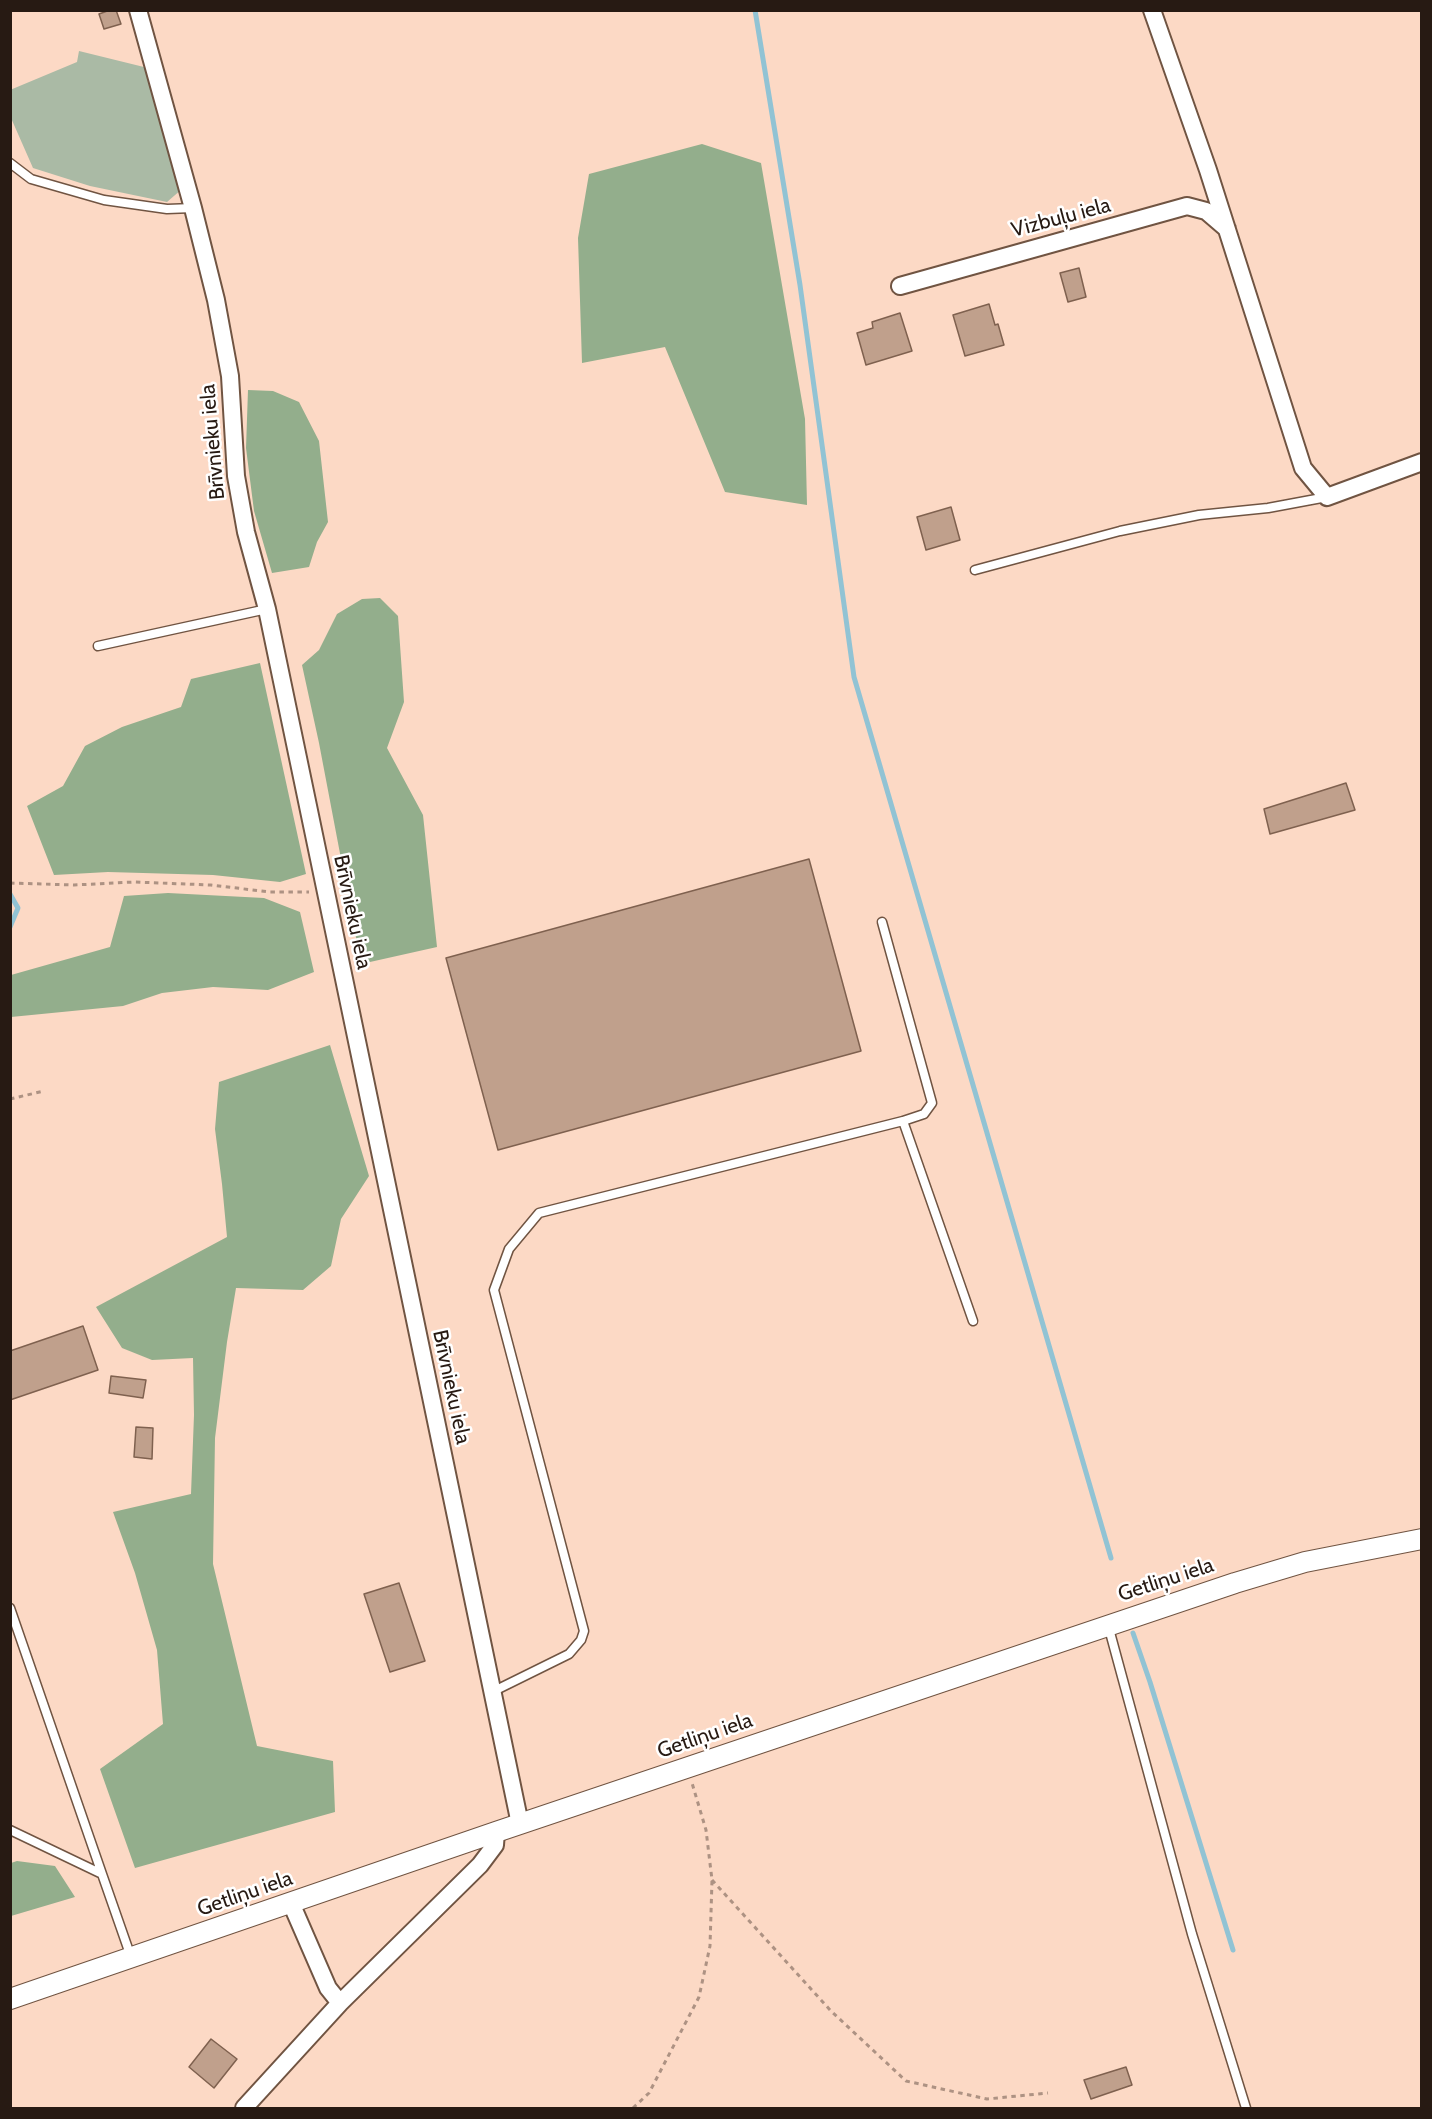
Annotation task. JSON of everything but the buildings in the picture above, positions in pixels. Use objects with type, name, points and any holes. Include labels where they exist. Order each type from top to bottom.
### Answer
[{"type":"street","name":"Brīvnieku iela","points":[[138,10],[216,300],[230,376],[236,476],[246,532],[267,609],[520,1824]]},
{"type":"street","points":[[1152,10],[1228,230],[1303,468],[1327,497],[1422,462]]},
{"type":"street","name":"Vizbuļu iela","points":[[900,286],[1187,206],[1206,211],[1228,230]]},
{"type":"street","name":"Getliņu iela","points":[[10,1998],[1108,1625],[1305,1562],[1422,1539]]},
{"type":"street","points":[[244,2109],[340,2003],[480,1865],[495,1845],[496,1832]]},
{"type":"street","points":[[291,1903],[328,1988],[340,2003]]},
{"type":"lane","points":[[10,163],[31,179],[104,200],[167,209],[193,208]]},
{"type":"lane","points":[[975,570],[1120,531],[1199,515],[1268,508],[1327,497]]},
{"type":"lane","points":[[98,646],[267,609]]},
{"type":"lane","points":[[492,1692],[569,1654],[581,1640],[584,1631],[494,1290],[509,1249],[539,1213],[924,1114],[932,1103],[882,922]]},
{"type":"lane","points":[[903,1121],[973,1321]]},
{"type":"lane","points":[[10,1608],[132,1957]]},
{"type":"lane","points":[[1108,1625],[1192,1934],[1246,2109]]},
{"type":"lane","points":[[10,1830],[102,1874]]},
{"type":"path","points":[[10,883],[74,885],[134,882],[211,885],[270,892],[326,893]]},
{"type":"path","points":[[10,1099],[44,1091]]},
{"type":"path","points":[[633,2109],[649,2093],[699,1997],[710,1946],[711,1880],[706,1830],[687,1767]]},
{"type":"path","points":[[711,1880],[831,2011],[906,2081],[987,2099],[1048,2092]]},
{"type":"green space","points":[[79,51],[148,68],[182,189],[167,202],[90,186],[33,168],[11,118],[10,90],[77,62]]},
{"type":"green space","points":[[702,144],[761,163],[805,419],[807,505],[725,492],[665,347],[582,363],[578,238],[589,174]]},
{"type":"green space","points":[[248,390],[273,391],[299,402],[319,441],[328,522],[317,542],[309,567],[272,573],[254,511],[246,448]]},
{"type":"green space","points":[[380,598],[398,616],[404,702],[387,748],[423,815],[437,947],[361,964],[302,665],[319,650],[337,614],[362,599]]},
{"type":"green space","points":[[260,663],[306,874],[280,882],[213,875],[108,872],[54,875],[27,806],[63,786],[85,746],[122,727],[181,707],[191,679]]},
{"type":"green space","points":[[168,893],[264,898],[300,912],[314,972],[268,990],[213,987],[162,993],[123,1006],[11,1017],[11,975],[110,947],[124,896]]},
{"type":"green space","points":[[330,1045],[369,1176],[341,1219],[331,1266],[303,1290],[236,1288],[215,1438],[213,1564],[257,1746],[333,1761],[335,1812],[135,1868],[100,1769],[163,1724],[157,1650],[135,1573],[113,1512],[191,1494],[194,1415],[193,1358],[152,1360],[122,1348],[96,1307],[227,1237],[215,1129],[219,1082]]},
{"type":"green space","points":[[17,1861],[55,1866],[75,1897],[11,1916],[11,1863]]},
{"type":"waterway","points":[[755,10],[800,285],[854,677],[1111,1558]]},
{"type":"waterway","points":[[10,894],[18,908],[10,927]]},
{"type":"waterway","points":[[1133,1633],[1233,1950]]}]
